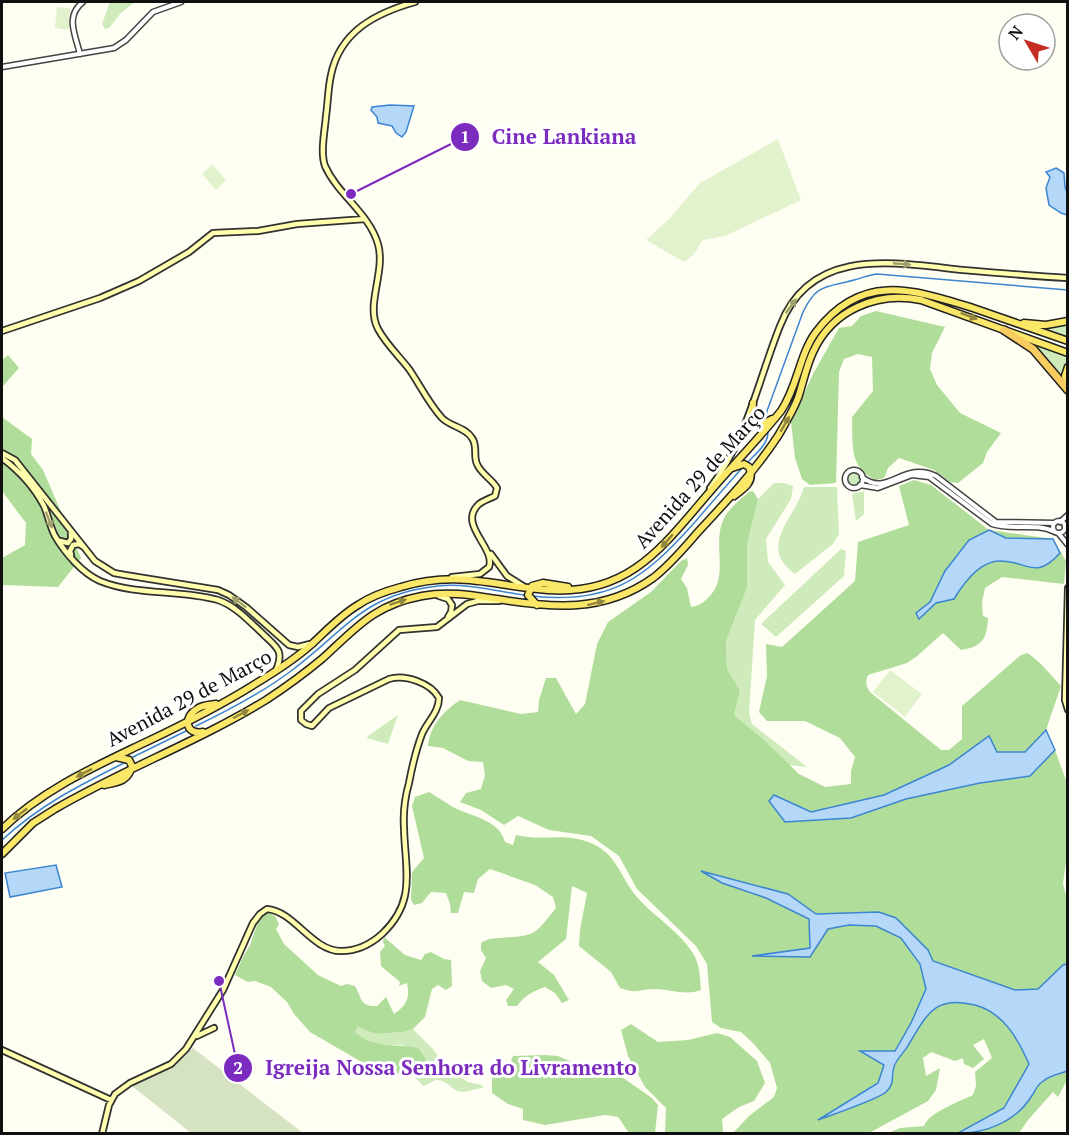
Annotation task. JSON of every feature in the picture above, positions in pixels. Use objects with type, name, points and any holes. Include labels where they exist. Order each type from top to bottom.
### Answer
[{"type":"highway","points":[[1004,330],[1033,348],[1068,390]]},
{"type":"main road","points":[[415,2],[374,16],[361,26],[342,47],[331,74],[324,161],[331,176],[375,235],[381,256],[374,309],[375,322],[379,330],[439,415],[472,438],[477,465],[497,488],[495,496],[479,505],[475,510],[475,530],[504,573],[511,580],[527,588],[529,598],[538,605]]},
{"type":"main road","points":[[2,331],[100,298],[140,281],[189,252],[213,233],[258,231],[297,224],[365,219]]},
{"type":"main road","points":[[686,519],[729,460],[753,403],[782,320],[796,298],[818,279],[843,267],[881,262],[1068,279]]},
{"type":"main road","name":"Avenida 29 de Março","points":[[2,829],[50,791],[225,702],[274,673],[343,616],[368,599],[403,586],[447,578],[527,588],[543,583],[586,588],[613,580],[639,566],[658,551],[781,411],[793,390],[808,346],[826,320],[844,304],[860,296],[894,289],[907,290],[1008,320]]},
{"type":"main road","name":"Avenida 29 de Março","points":[[2,854],[33,823],[92,789],[122,781],[128,777],[132,768],[259,704],[310,668],[374,613],[399,601],[430,594],[450,593],[568,607],[588,605],[615,597],[651,579],[747,485],[751,478],[751,470],[777,437],[789,417],[798,399],[812,354],[822,336],[842,315],[872,301],[895,297],[921,300],[1068,353]]},
{"type":"main road","points":[[1008,320],[1037,325],[1068,321]]},
{"type":"main road","points":[[1008,320],[1068,341]]},
{"type":"main road","points":[[1068,367],[1065,376],[1068,382]]},
{"type":"main road","points":[[753,403],[753,418],[758,424],[769,421],[781,411]]},
{"type":"main road","points":[[2,453],[15,460],[95,561],[114,573],[218,590],[246,607],[289,645],[298,647],[312,643]]},
{"type":"main road","points":[[2,458],[35,493],[43,505],[56,537],[87,573],[108,584],[219,601],[234,608],[280,653],[274,673]]},
{"type":"main road","points":[[728,471],[738,465],[747,465],[751,470]]},
{"type":"main road","points":[[56,537],[62,543],[68,543],[72,535],[70,530]]},
{"type":"main road","points":[[447,578],[480,574],[487,570],[491,558],[480,538]]},
{"type":"main road","points":[[72,558],[70,551],[74,545],[79,544],[84,548]]},
{"type":"main road","points":[[1068,588],[1065,700],[1068,710]]},
{"type":"main road","points":[[430,594],[448,599],[453,609],[446,619],[431,628]]},
{"type":"main road","points":[[102,1134],[111,1100],[122,1088],[178,1058],[195,1037],[223,990],[253,923],[262,911],[274,910],[323,946],[342,951],[358,948],[376,940],[398,915],[404,902],[407,886],[405,799],[423,733],[439,703],[437,694],[430,688],[398,676],[329,708],[312,726],[303,722],[300,715],[302,709],[308,702],[355,670],[396,632],[406,628],[431,628],[442,625],[464,606],[471,603],[505,600]]},
{"type":"main road","points":[[188,721],[188,726],[192,731],[207,732]]},
{"type":"main road","points":[[113,758],[123,757],[129,760],[132,768]]},
{"type":"main road","points":[[195,1037],[214,1028]]},
{"type":"main road","points":[[2,1050],[111,1100]]},
{"type":"street","points":[[80,54],[73,15],[83,2]]},
{"type":"street","points":[[2,67],[114,48],[126,40],[153,12],[181,2]]},
{"type":"street","points":[[854,470],[862,477],[878,484],[912,472],[925,472],[936,476],[996,522],[1057,522],[1064,527],[1063,531],[1001,527],[992,524],[935,480],[924,476],[912,476],[879,488],[860,485],[854,488],[846,483],[845,475],[854,470]]},
{"type":"street","points":[[860,485],[862,477]]},
{"type":"street","points":[[1068,515],[1057,522],[1053,528],[1068,545]]},
{"type":"green space","points":[[110,2],[135,2],[121,13],[109,28],[105,29],[102,24]]},
{"type":"green space","points":[[57,7],[70,8],[69,30],[55,28]]},
{"type":"green space","points":[[778,139],[801,200],[725,236],[703,240],[693,255],[684,262],[646,240],[669,219],[700,183]]},
{"type":"green space","points":[[212,164],[226,180],[216,190],[202,174]]},
{"type":"green space","points":[[876,311],[945,327],[932,353],[930,369],[937,385],[960,413],[1001,433],[987,452],[983,463],[958,483],[950,482],[934,470],[899,458],[888,468],[884,478],[876,480],[861,469],[854,453],[852,417],[873,391],[872,357],[858,354],[844,359],[839,372],[836,483],[810,485],[802,479],[795,458],[791,422],[813,374],[839,328],[852,326],[861,316]]},
{"type":"green space","points":[[1067,323],[1067,338],[1034,325]]},
{"type":"green space","points":[[1024,339],[1067,355],[1064,384],[1044,357]]},
{"type":"green space","points":[[8,355],[19,368],[3,386],[2,396],[2,360]]},
{"type":"green space","points":[[2,417],[32,439],[31,454],[43,470],[81,558],[58,587],[2,585],[2,558],[25,545],[26,523],[2,491]]},
{"type":"green space","points":[[850,472],[856,472],[860,479],[856,486],[850,486],[846,482],[846,476]]},
{"type":"green space","points":[[914,480],[931,485],[989,530],[1053,539],[1066,561],[1064,584],[1002,577],[985,588],[982,602],[983,616],[988,618],[985,636],[979,644],[961,650],[943,633],[907,663],[868,675],[866,682],[870,692],[941,750],[949,750],[962,739],[962,706],[1021,655],[1028,653],[1061,686],[1046,730],[1026,752],[996,752],[989,737],[949,765],[884,795],[811,812],[775,795],[785,822],[851,818],[906,799],[980,783],[1030,776],[1055,750],[1067,783],[1068,848],[1063,883],[1067,900],[1067,964],[1063,965],[1038,989],[1015,990],[933,961],[928,950],[896,918],[879,912],[816,914],[788,894],[750,884],[722,883],[766,898],[809,919],[811,948],[758,955],[810,957],[828,929],[849,925],[876,926],[901,938],[920,965],[926,989],[895,1051],[861,1052],[884,1065],[878,1082],[822,1118],[894,1075],[897,1062],[925,1018],[933,1009],[948,1002],[970,1003],[991,1012],[1017,1037],[1029,1064],[1004,1108],[958,1133],[889,1133],[900,1128],[924,1126],[938,1112],[973,1095],[976,1086],[975,1072],[992,1058],[984,1039],[973,1045],[984,1059],[973,1068],[964,1064],[963,1058],[955,1061],[931,1052],[923,1058],[926,1076],[940,1068],[936,1090],[928,1101],[869,1133],[733,1133],[749,1116],[774,1097],[777,1088],[770,1063],[753,1043],[741,1032],[721,1028],[712,1022],[707,964],[696,946],[637,889],[619,856],[591,836],[549,830],[518,816],[504,825],[481,810],[460,802],[466,793],[481,789],[485,775],[483,762],[468,761],[443,748],[428,746],[429,738],[438,720],[460,700],[521,714],[538,712],[546,678],[556,678],[576,714],[585,704],[597,644],[608,622],[651,592],[681,561],[687,558],[688,565],[681,579],[687,588],[691,607],[707,599],[718,582],[719,543],[724,518],[737,502],[753,491],[758,499],[747,545],[747,588],[726,641],[727,669],[740,690],[734,715],[799,774],[825,787],[851,784],[851,771],[855,757],[840,738],[805,721],[767,721],[759,712],[767,676],[766,644],[782,647],[855,581],[858,542],[909,525],[899,486]]},
{"type":"green space","points":[[774,483],[793,486],[791,499],[766,539],[768,562],[785,585],[755,620],[749,713],[752,724],[807,767],[789,765],[762,738],[734,715],[740,690],[727,669],[726,641],[747,588],[747,545],[758,499]]},
{"type":"green space","points":[[804,487],[837,487],[839,534],[833,544],[795,574],[784,563],[779,553],[779,542]]},
{"type":"green space","points":[[864,491],[864,514],[856,521],[852,494]]},
{"type":"green space","points":[[841,549],[846,551],[844,576],[776,637],[761,624]]},
{"type":"green space","points":[[890,670],[922,694],[905,717],[873,692]]},
{"type":"green space","points":[[398,715],[388,744],[367,738],[368,736]]},
{"type":"green space","points":[[429,792],[453,807],[491,823],[502,834],[505,842],[513,845],[516,835],[536,838],[564,837],[583,840],[608,854],[636,896],[674,931],[694,955],[701,990],[695,992],[653,989],[634,991],[620,988],[611,972],[579,946],[587,893],[572,886],[566,939],[538,962],[554,975],[569,1000],[562,1003],[555,993],[545,987],[529,994],[517,1006],[508,1006],[506,1000],[514,989],[506,985],[491,988],[482,981],[480,971],[486,958],[481,950],[481,943],[493,938],[531,934],[556,908],[553,897],[535,885],[490,869],[478,879],[474,893],[464,892],[458,913],[451,913],[446,893],[431,892],[422,903],[414,905],[411,900],[412,872],[424,858],[412,806],[415,797]]},
{"type":"green space","points":[[268,912],[275,916],[279,924],[276,929],[284,944],[318,975],[341,986],[347,984],[355,986],[362,1001],[367,1005],[377,1006],[386,997],[394,1014],[406,1001],[408,988],[407,983],[399,986],[400,982],[381,966],[380,952],[385,946],[384,937],[405,955],[421,960],[425,954],[431,952],[451,960],[452,986],[446,990],[438,985],[432,989],[425,1017],[413,1029],[375,1034],[358,1027],[355,1032],[376,1043],[418,1048],[426,1059],[423,1067],[412,1074],[378,1075],[365,1064],[310,1032],[287,1002],[271,987],[255,981],[248,982],[235,975],[250,945],[259,919]]},
{"type":"green space","points":[[631,1024],[658,1042],[688,1040],[717,1033],[730,1037],[757,1061],[765,1083],[754,1101],[739,1107],[722,1119],[723,1133],[665,1133],[666,1108],[645,1087],[628,1056],[621,1030]]},
{"type":"green space","points":[[358,1027],[375,1034],[413,1029],[434,1050],[442,1063],[455,1074],[468,1082],[482,1085],[483,1088],[459,1091],[440,1080],[423,1086],[412,1074],[423,1067],[402,1045],[370,1042],[355,1032]]},
{"type":"green space","points":[[193,1048],[303,1133],[191,1133],[132,1086],[171,1069]]},
{"type":"green space","points":[[513,1056],[558,1056],[588,1069],[619,1075],[652,1098],[658,1105],[655,1133],[629,1133],[618,1117],[605,1115],[545,1125],[523,1120],[523,1109],[508,1104],[492,1093],[492,1077],[499,1065],[509,1066]]},
{"type":"green space","points":[[1067,1071],[1067,1080],[1058,1097],[1053,1092],[1019,1133],[975,1134],[1002,1123],[1031,1097],[1043,1081]]},
{"type":"water","points":[[414,106],[406,132],[402,137],[392,126],[378,123],[377,117],[371,110],[372,107]]},
{"type":"water","points":[[1056,168],[1064,173],[1067,215],[1049,205],[1046,188],[1050,177],[1046,172]]},
{"type":"water","points":[[989,530],[1006,538],[1053,539],[1060,553],[1044,566],[1037,568],[1000,561],[986,565],[967,580],[954,599],[936,603],[919,619],[916,613],[930,602],[945,571],[969,540]]},
{"type":"water","points":[[1046,730],[1055,750],[1030,776],[980,783],[906,799],[851,818],[785,822],[769,801],[774,795],[811,812],[884,795],[949,765],[989,736],[997,752],[1025,752]]},
{"type":"water","points":[[56,865],[62,887],[10,897],[5,873]]},
{"type":"water","points":[[701,871],[788,894],[816,914],[879,912],[896,918],[928,950],[933,961],[1015,990],[1038,989],[1063,965],[1067,964],[1067,1071],[1044,1080],[1025,1105],[1008,1119],[979,1131],[958,1133],[1004,1108],[1029,1064],[1015,1036],[994,1014],[975,1005],[950,1003],[934,1010],[921,1024],[895,1064],[892,1083],[886,1092],[865,1103],[818,1120],[878,1083],[884,1065],[860,1051],[895,1051],[926,989],[920,964],[901,938],[876,926],[849,925],[828,929],[810,957],[752,956],[810,948],[809,919],[766,898],[722,883]]},
{"type":"waterway","points":[[766,418],[803,312],[813,296],[823,288],[877,274],[1068,290]]},
{"type":"waterway","points":[[747,463],[764,444],[768,431]]},
{"type":"waterway","points":[[532,596],[560,598],[584,596],[605,591],[642,572],[677,542],[743,467]]},
{"type":"waterway","points":[[196,726],[269,687],[357,616],[391,597],[412,590],[449,585],[524,595]]},
{"type":"waterway","points":[[133,757],[186,731]]},
{"type":"waterway","points":[[2,840],[45,806],[124,763]]},
{"type":"place","name":"Cine Lankiana","points":[[351,194]]},
{"type":"place","name":"Igreija Nossa Senhora do Livramento","points":[[219,981]]}]
